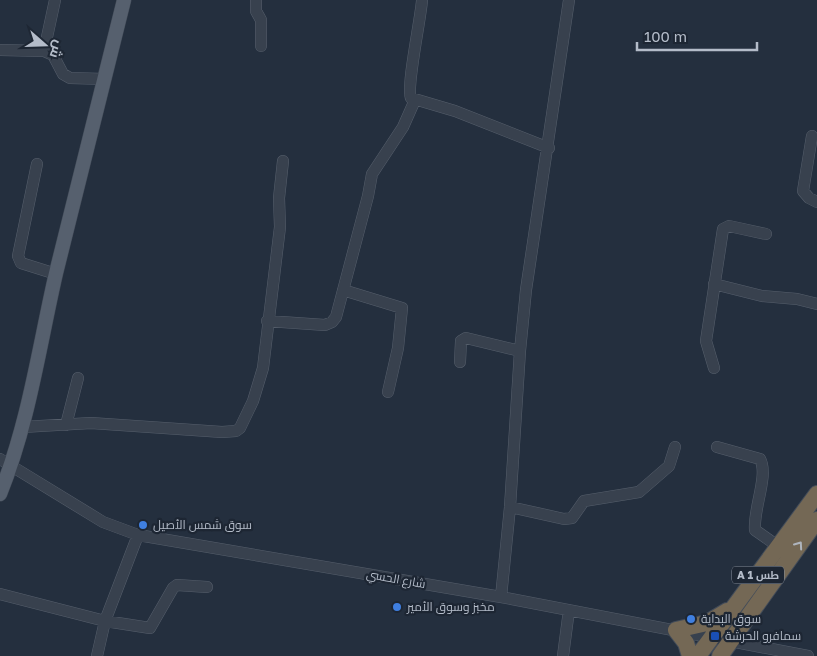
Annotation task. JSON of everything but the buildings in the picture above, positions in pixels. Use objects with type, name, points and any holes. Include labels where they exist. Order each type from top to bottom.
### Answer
[{"type":"highway","name":"A 1 طس","points":[[698,656],[817,494]]},
{"type":"highway","name":"A 1 طس","points":[[720,656],[817,520]]},
{"type":"highway","points":[[690,656],[686,643],[676,630],[707,622],[734,606]]},
{"type":"main road","points":[[0,494],[6,462],[22,427],[37,372],[56,274],[124,0]]},
{"type":"street","points":[[44,51],[55,0]]},
{"type":"street","points":[[256,0],[256,11],[261,20],[261,46]]},
{"type":"street","points":[[422,0],[409,93],[415,100],[455,112],[548,148]]},
{"type":"street","points":[[501,597],[510,507],[520,350],[526,290],[569,0]]},
{"type":"street","points":[[0,50],[44,51],[53,55],[63,74],[70,78],[105,78]]},
{"type":"street","points":[[268,321],[325,325],[332,322],[336,317],[372,174],[403,127],[415,100]]},
{"type":"street","points":[[812,136],[803,192],[817,202]]},
{"type":"street","points":[[22,427],[91,423],[236,431],[244,422],[253,401],[263,368],[280,227],[279,198],[283,162]]},
{"type":"street","points":[[37,164],[18,256],[21,263],[56,274]]},
{"type":"street","points":[[714,368],[706,341],[723,229],[729,226],[766,234]]},
{"type":"street","points":[[714,284],[762,296],[797,299],[817,304]]},
{"type":"street","points":[[343,290],[402,308],[398,348],[388,392]]},
{"type":"street","points":[[460,362],[462,341],[466,338],[520,350]]},
{"type":"street","points":[[66,425],[78,378]]},
{"type":"street","points":[[510,507],[568,520],[572,518],[584,501],[639,492],[669,466],[675,447]]},
{"type":"street","points":[[718,447],[760,459],[763,468],[754,515],[756,530],[779,547]]},
{"type":"street","name":"شارع الحسي","points":[[6,462],[103,522],[138,535],[501,597],[731,641],[765,652],[808,656]]},
{"type":"street","points":[[97,656],[105,621],[138,535]]},
{"type":"street","points":[[0,594],[105,621],[150,628],[173,588],[177,585],[207,587]]},
{"type":"street","points":[[563,656],[569,610]]},
{"type":"place","name":"سوق شمس الأصيل","points":[[143,525]]},
{"type":"place","name":"مخبز وسوق الأمير","points":[[397,607]]},
{"type":"place","name":"سوق البداية","points":[[691,619]]},
{"type":"place","name":"سمافرو الحرشة","points":[[715,636]]}]
